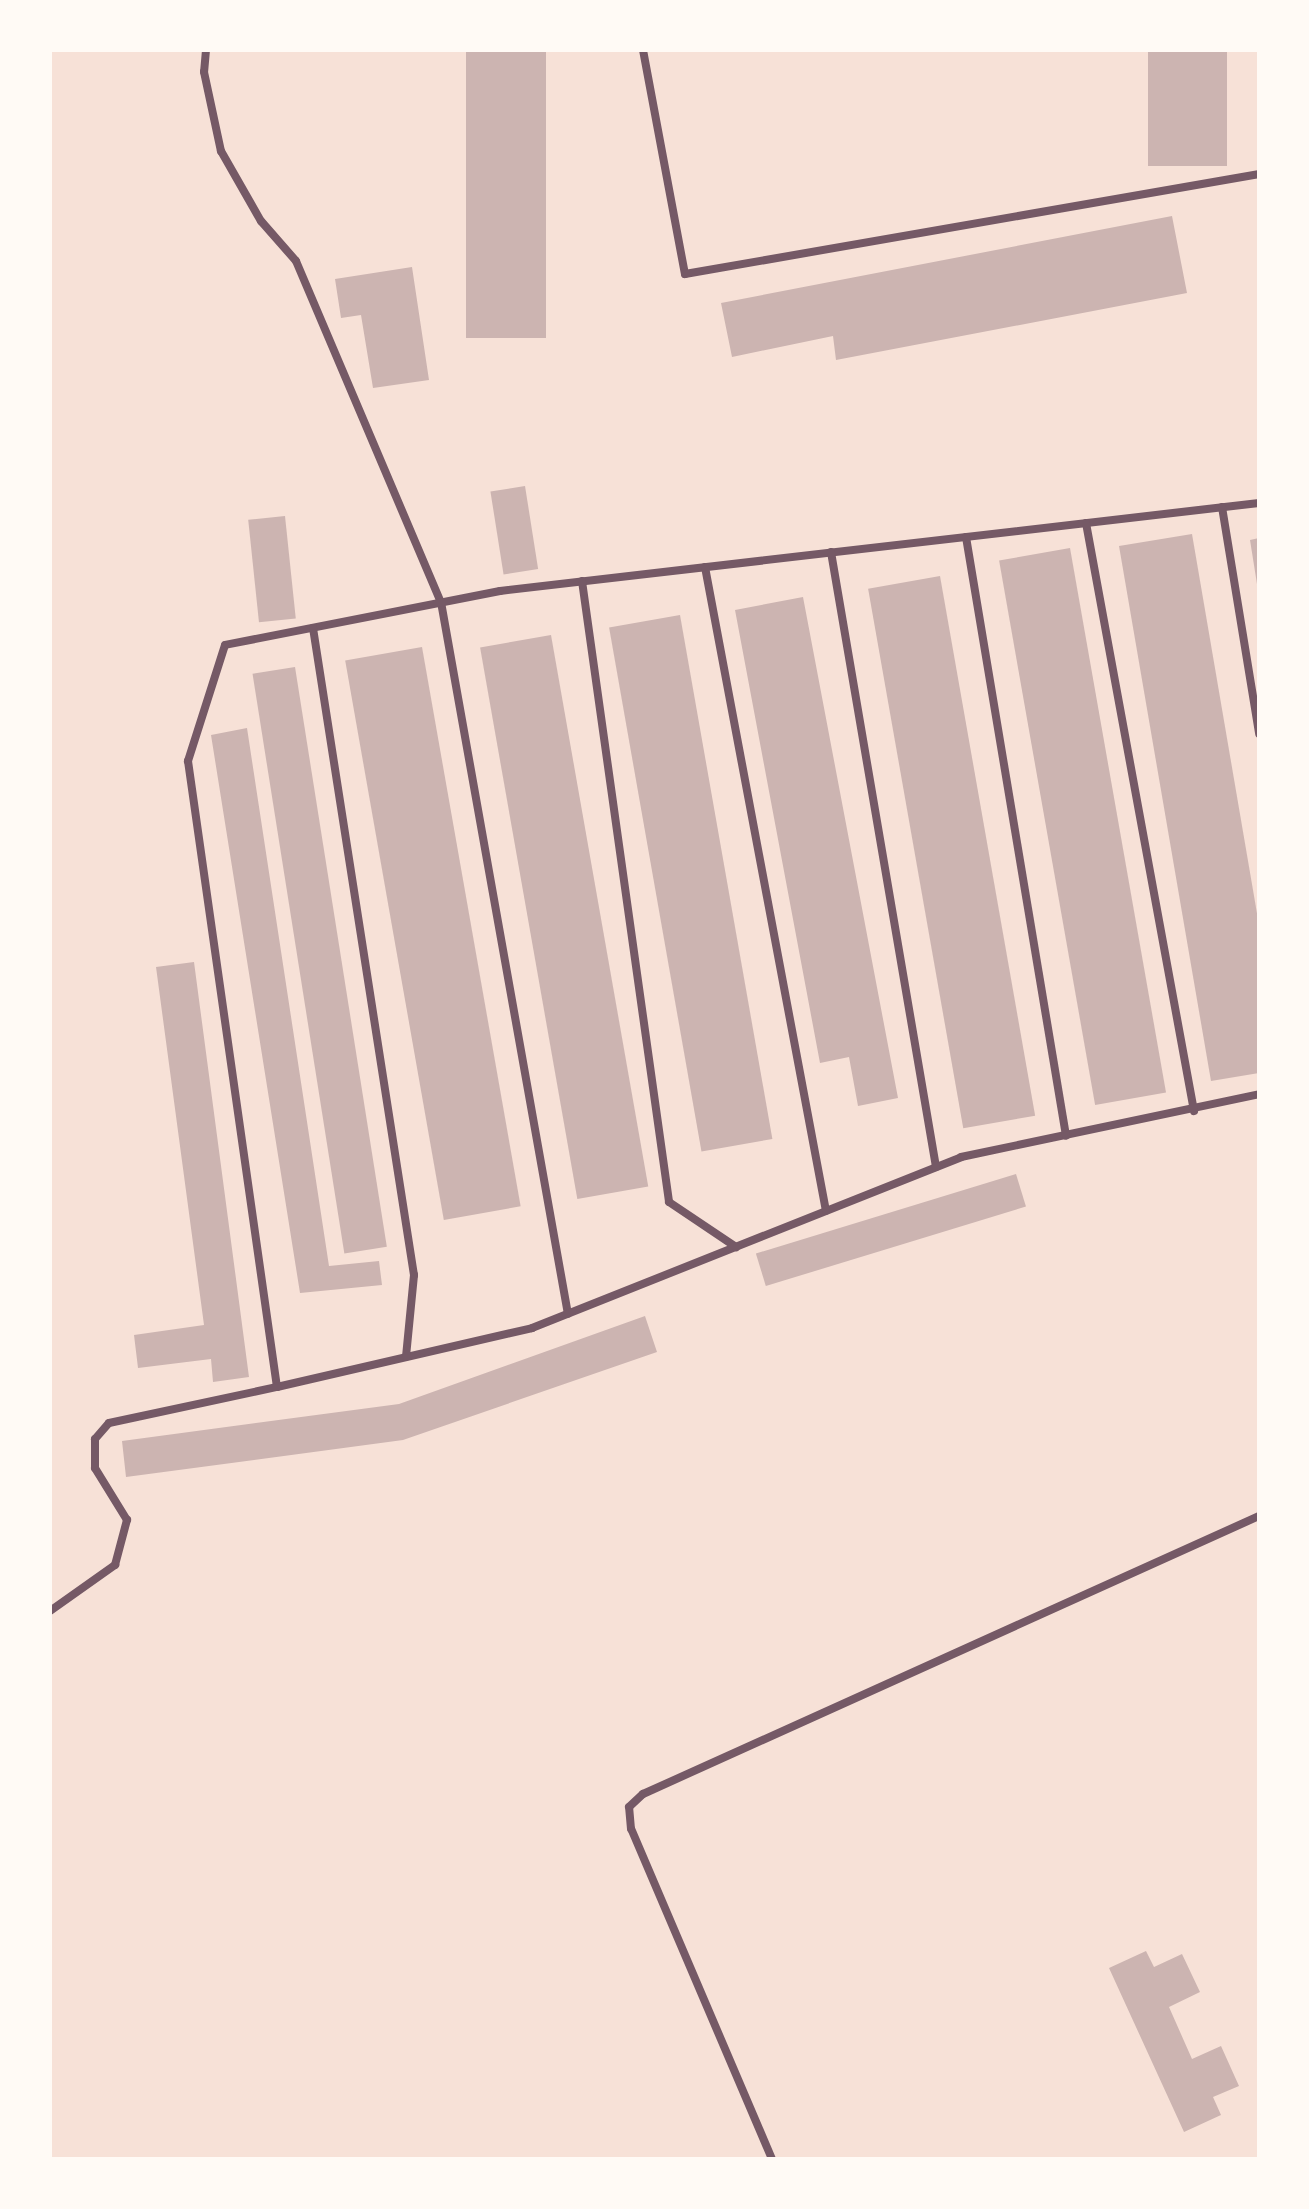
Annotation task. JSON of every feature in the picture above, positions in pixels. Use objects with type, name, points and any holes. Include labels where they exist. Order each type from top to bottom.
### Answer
[{"type":"lane","points":[[206,50],[204,72],[221,150],[261,220],[296,261],[441,602],[568,1314]]},
{"type":"lane","points":[[643,50],[685,274],[1259,174]]},
{"type":"lane","points":[[277,1387],[188,761],[225,645],[441,602],[582,581],[1259,503]]},
{"type":"lane","points":[[1222,507],[1259,734]]},
{"type":"lane","points":[[1086,523],[1194,1110]]},
{"type":"lane","points":[[966,537],[1066,1136]]},
{"type":"lane","points":[[831,552],[936,1167]]},
{"type":"lane","points":[[705,567],[826,1211]]},
{"type":"lane","points":[[582,581],[669,1202],[736,1247]]},
{"type":"lane","points":[[314,628],[414,1275],[406,1357]]},
{"type":"lane","points":[[50,1611],[115,1564],[126,1520],[95,1468],[96,1439],[109,1423],[532,1328],[961,1158],[1259,1094]]},
{"type":"lane","points":[[772,2159],[631,1829],[629,1807],[643,1794],[1259,1516]]},
{"type":"building","points":[[466,50],[546,50],[546,338],[466,338]]},
{"type":"building","points":[[1148,50],[1227,50],[1227,166],[1148,166]]},
{"type":"building","points":[[1172,216],[1187,293],[836,360],[833,336],[732,357],[721,303]]},
{"type":"building","points":[[412,267],[429,380],[373,388],[361,315],[341,318],[335,279]]},
{"type":"building","points":[[525,486],[538,569],[504,574],[490,491]]},
{"type":"building","points":[[285,516],[296,618],[259,622],[248,520]]},
{"type":"building","points":[[1192,534],[1259,925],[1259,1073],[1211,1081],[1119,546]]},
{"type":"building","points":[[1259,538],[1259,583],[1257,584],[1250,540]]},
{"type":"building","points":[[1070,548],[1166,1093],[1095,1105],[999,561]]},
{"type":"building","points":[[940,576],[1035,1116],[963,1128],[868,589]]},
{"type":"building","points":[[803,597],[898,1098],[858,1106],[849,1057],[820,1063],[735,610]]},
{"type":"building","points":[[680,615],[772,1139],[701,1151],[609,628]]},
{"type":"building","points":[[551,635],[648,1186],[577,1199],[480,648]]},
{"type":"building","points":[[422,647],[521,1206],[444,1220],[345,661]]},
{"type":"building","points":[[295,667],[387,1247],[344,1253],[253,674]]},
{"type":"building","points":[[247,728],[329,1266],[379,1261],[382,1285],[300,1293],[211,735]]},
{"type":"building","points":[[194,962],[249,1377],[213,1382],[211,1359],[138,1368],[134,1335],[204,1325],[156,967]]},
{"type":"building","points":[[1016,1174],[1026,1207],[766,1286],[756,1254]]},
{"type":"building","points":[[645,1316],[657,1352],[403,1440],[126,1477],[122,1441],[399,1404]]},
{"type":"building","points":[[1146,1951],[1154,1967],[1182,1954],[1200,1992],[1169,2007],[1192,2059],[1221,2046],[1239,2086],[1213,2097],[1221,2115],[1184,2132],[1109,1968]]}]
